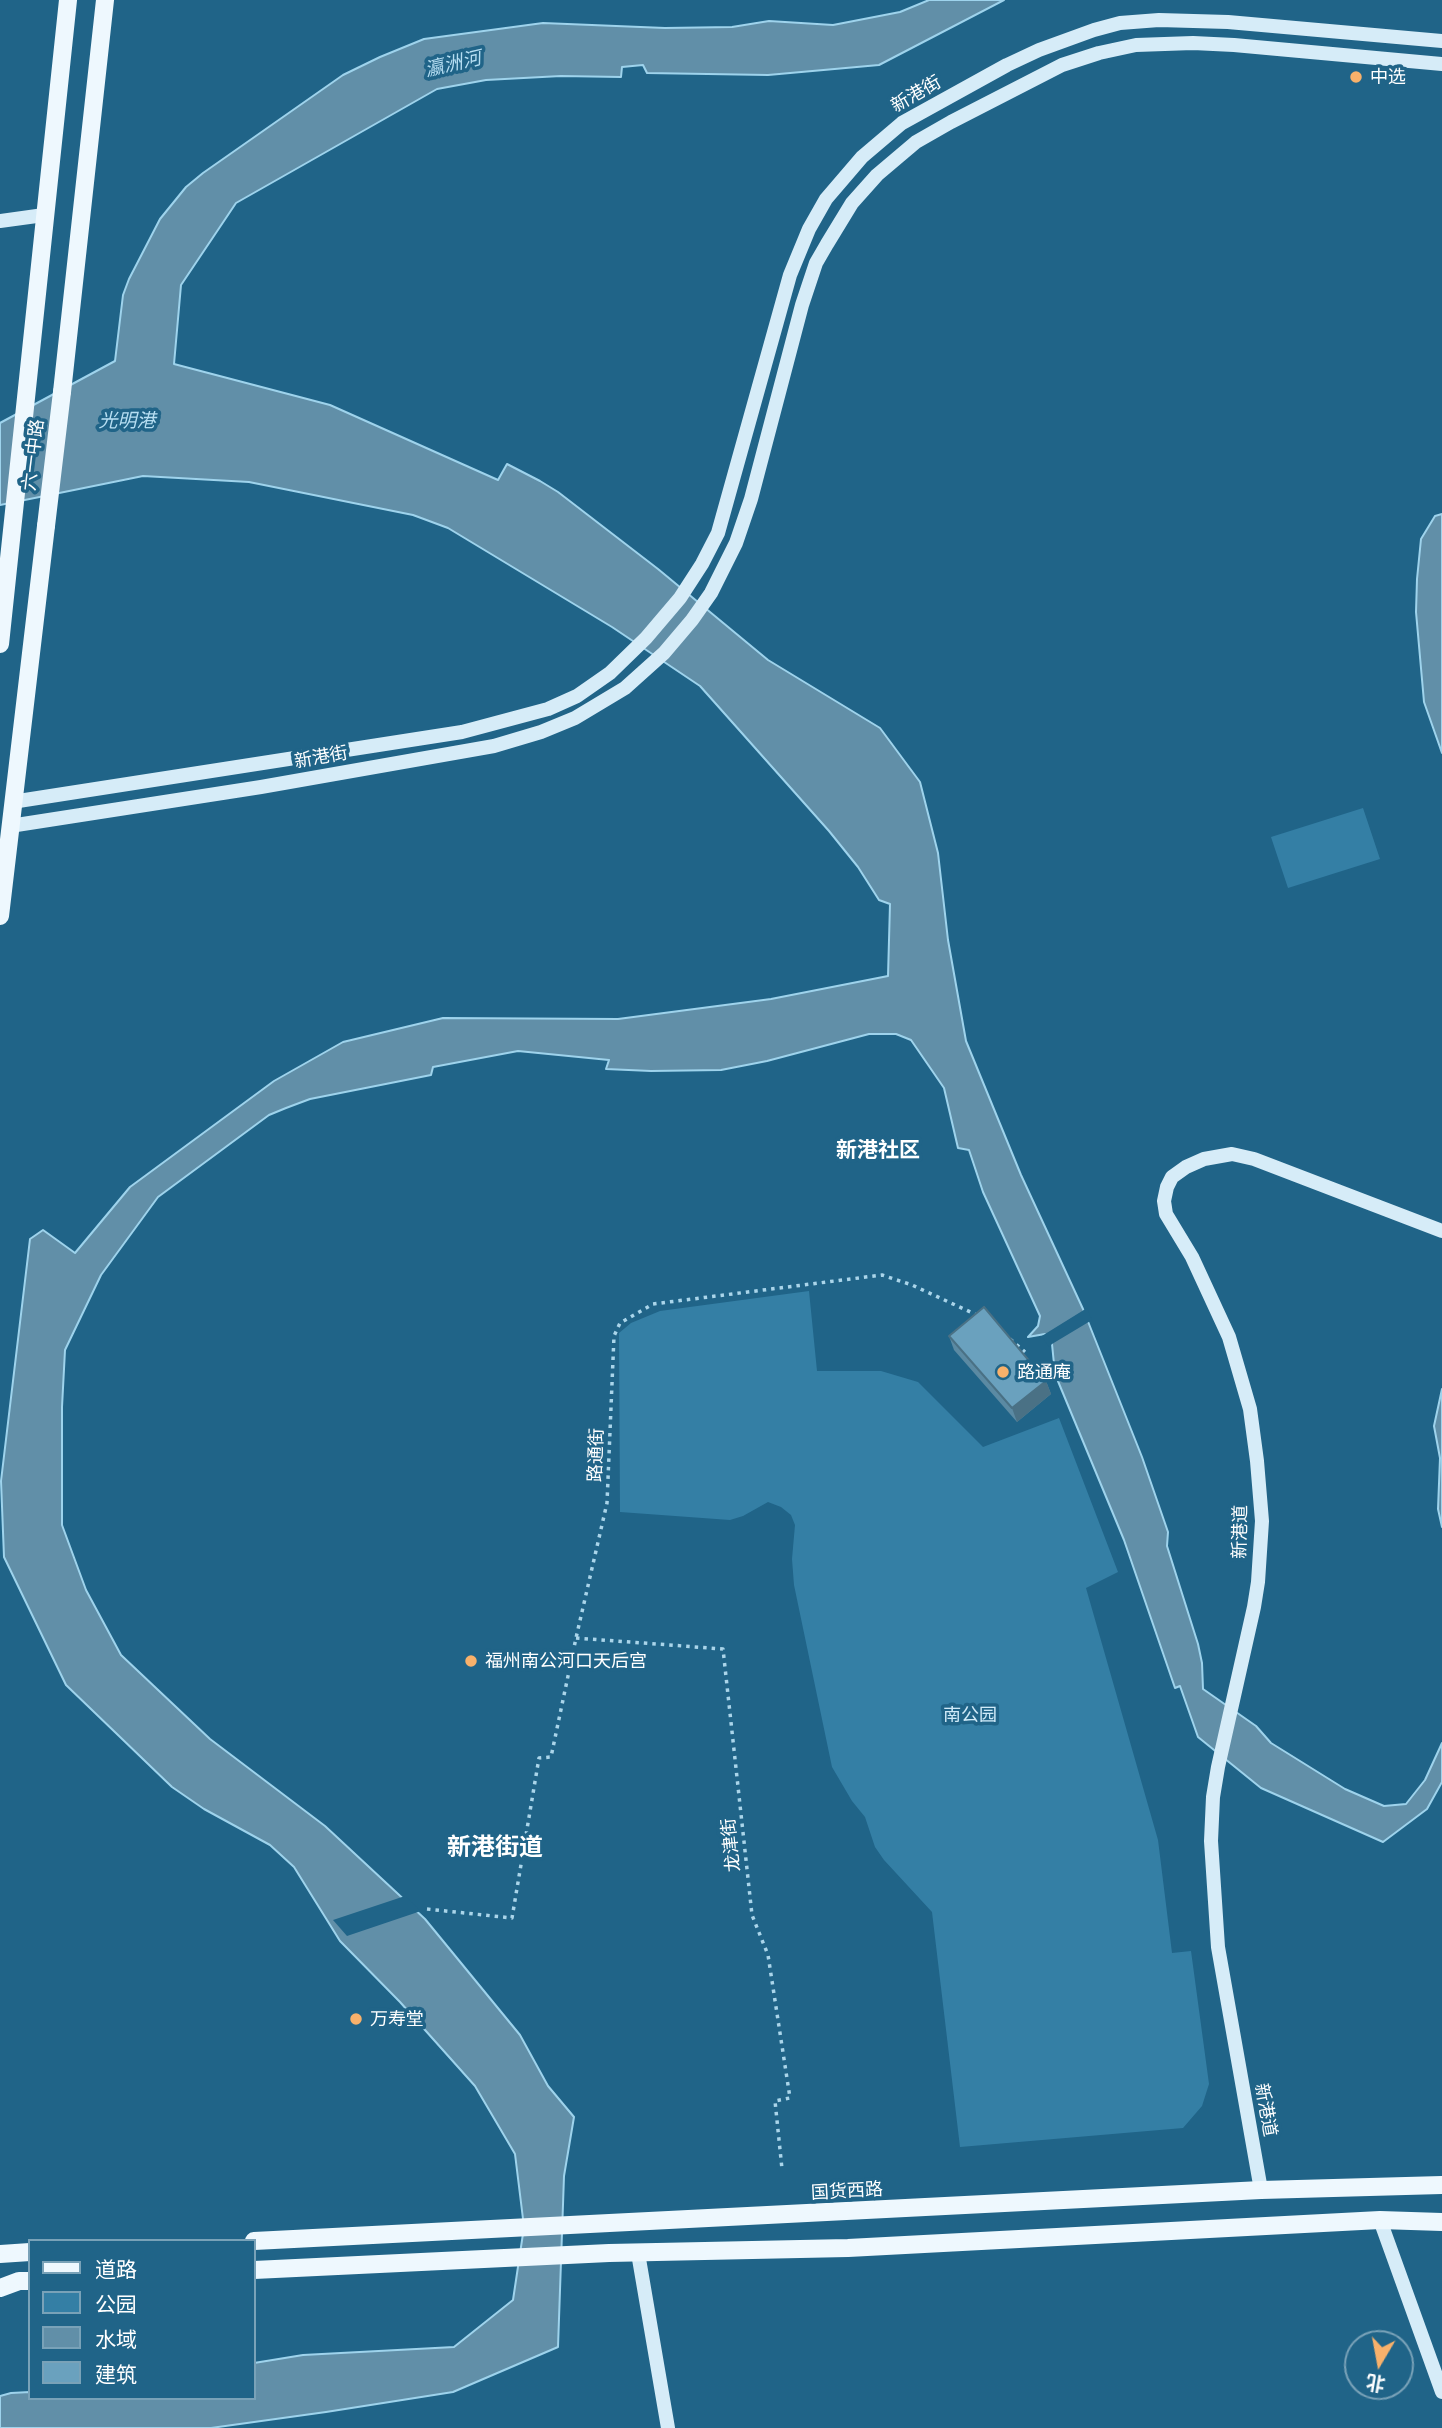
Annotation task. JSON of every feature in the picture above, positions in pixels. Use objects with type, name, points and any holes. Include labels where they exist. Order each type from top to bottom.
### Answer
[{"type":"main road","name":"六一中路","points":[[0,644],[68,0]]},
{"type":"main road","name":"六一中路","points":[[0,916],[6,803],[46,526],[105,0]]},
{"type":"main road","name":"新港街","points":[[6,803],[462,733],[555,706],[578,696],[610,673],[663,620],[694,577],[714,541],[724,516],[762,369],[790,275],[815,216],[836,185],[873,146],[902,123],[1039,50],[1120,23],[1168,19],[1442,41]]},
{"type":"main road","name":"新港街","points":[[5,826],[247,789],[494,746],[525,738],[568,721],[592,710],[625,688],[673,643],[711,593],[736,543],[751,499],[802,305],[817,263],[838,224],[864,189],[891,161],[916,142],[951,122],[1062,65],[1136,45],[1226,44],[1442,64]]},
{"type":"main road","points":[[0,221],[44,215]]},
{"type":"main road","name":"新港道","points":[[1261,2190],[1218,1947],[1211,1842],[1213,1797],[1218,1767],[1258,1582],[1262,1521],[1257,1461],[1250,1409],[1241,1373],[1217,1309],[1192,1257],[1166,1214],[1164,1201],[1172,1177],[1204,1158],[1218,1155],[1242,1156],[1442,1231]]},
{"type":"main road","name":"国货西路","points":[[256,2241],[1261,2190],[1442,2185]]},
{"type":"main road","points":[[1380,2220],[1442,2392]]},
{"type":"main road","points":[[256,2270],[609,2253],[848,2248],[1380,2220],[1442,2222]]},
{"type":"main road","points":[[0,2254],[28,2252]]},
{"type":"main road","points":[[638,2253],[668,2428]]},
{"type":"main road","points":[[0,2282],[24,2281]]},
{"type":"main road","points":[[0,2288],[24,2281]]},
{"type":"path","name":"路通街","points":[[427,1909],[512,1918],[540,1758],[551,1757],[607,1503],[614,1336],[620,1323],[653,1304],[882,1275],[912,1285],[989,1320]]},
{"type":"path","points":[[1007,1336],[1025,1352]]},
{"type":"path","name":"龙津街","points":[[576,1638],[723,1649],[752,1915],[768,1955],[790,2098],[775,2101],[782,2169]]},
{"type":"green space","points":[[1363,808],[1380,859],[1288,888],[1271,837]]},
{"type":"green space","name":"南公园","points":[[809,1291],[817,1371],[881,1371],[918,1382],[983,1447],[1059,1418],[1118,1572],[1086,1588],[1158,1840],[1172,1953],[1191,1951],[1209,2084],[1202,2106],[1183,2128],[960,2147],[932,1912],[875,1847],[865,1817],[832,1767],[794,1585],[792,1559],[795,1525],[791,1515],[768,1502],[730,1520],[620,1512],[619,1333],[631,1323],[660,1311]]},
{"type":"water","points":[[929,0],[1004,0],[879,65],[768,75],[647,73],[643,65],[622,67],[621,77],[561,76],[486,80],[437,89],[236,203],[181,285],[174,364],[330,405],[498,480],[507,464],[540,481],[658,569],[768,660],[880,728],[920,782],[938,853],[948,940],[966,1041],[1021,1175],[1083,1309],[1142,1457],[1168,1532],[1167,1546],[1198,1644],[1203,1689],[1256,1726],[1271,1743],[1345,1789],[1384,1806],[1406,1804],[1425,1780],[1442,1743],[1442,1782],[1427,1809],[1383,1842],[1261,1788],[1198,1737],[1180,1686],[1175,1688],[1124,1540],[1055,1374],[1052,1344],[1045,1334],[1028,1337],[1038,1326],[1040,1316],[983,1192],[969,1150],[958,1148],[944,1088],[911,1040],[896,1034],[869,1034],[767,1061],[721,1070],[606,1069],[609,1060],[518,1051],[433,1067],[431,1075],[310,1099],[269,1115],[158,1197],[101,1275],[65,1350],[62,1525],[86,1590],[121,1655],[210,1739],[325,1826],[425,1919],[520,2035],[548,2086],[574,2117],[564,2176],[558,2347],[453,2392],[326,2412],[211,2428],[0,2428],[0,2396],[11,2393],[28,2392],[28,2400],[256,2400],[256,2363],[303,2355],[454,2347],[513,2300],[524,2227],[515,2154],[475,2086],[400,2002],[340,1941],[294,1867],[270,1845],[204,1809],[172,1787],[66,1685],[4,1557],[1,1481],[30,1239],[43,1230],[75,1253],[130,1187],[274,1081],[343,1042],[443,1018],[618,1019],[771,999],[888,976],[890,904],[879,900],[858,867],[829,831],[700,686],[612,627],[448,528],[413,515],[249,482],[143,476],[0,505],[0,423],[115,361],[123,295],[129,279],[160,219],[186,187],[343,75],[380,57],[424,39],[543,23],[665,28],[732,27],[769,21],[833,25],[900,12]]},
{"type":"water","points":[[1442,514],[1442,753],[1424,702],[1416,612],[1421,539],[1435,516]]},
{"type":"water","points":[[1442,1389],[1442,1527],[1438,1509],[1440,1458],[1434,1426]]},
{"type":"pier","points":[[1087,1308],[1092,1320],[1049,1347],[1043,1338],[1037,1339]]},
{"type":"pier","points":[[405,1896],[421,1911],[347,1936],[333,1920]]},
{"type":"building","name":"路通庵","points":[[984,1307],[1046,1381],[1012,1408],[949,1336]]},
{"type":"place","name":"中选","points":[[1356,77]]},
{"type":"place","name":"路通庵","points":[[1003,1372]]},
{"type":"place","name":"福州南公河口天后宫","points":[[471,1661]]},
{"type":"place","name":"万寿堂","points":[[356,2019]]},
{"type":"district","name":"新港社区","points":[[878,1150]]},
{"type":"district","name":"新港街道","points":[[495,1847]]},
{"type":"water label","name":"瀛洲河","points":[[453,64]]},
{"type":"water label","name":"光明港","points":[[127,421]]}]
